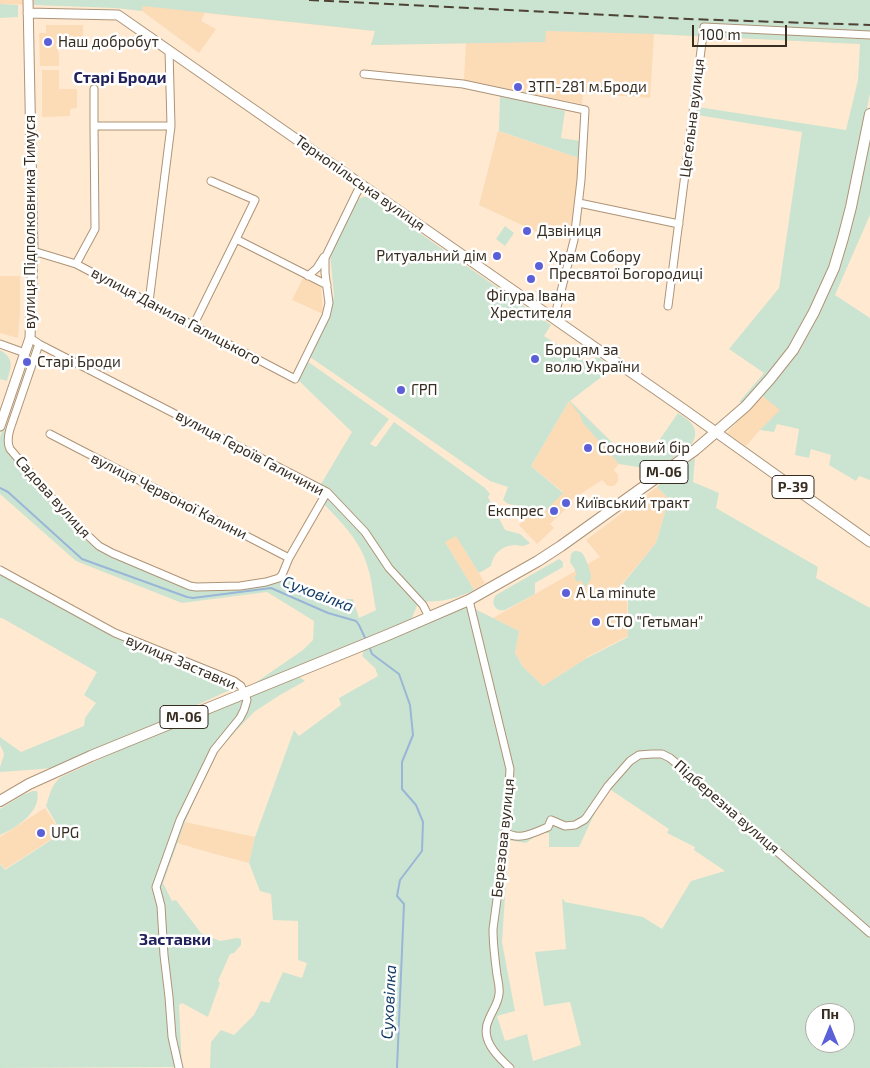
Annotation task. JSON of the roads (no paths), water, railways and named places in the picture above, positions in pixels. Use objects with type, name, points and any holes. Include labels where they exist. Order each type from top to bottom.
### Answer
[{"type":"highway","name":"М-06","points":[[0,801],[47,775],[116,745],[469,600],[561,546],[695,450],[746,406],[793,350],[804,331],[834,268],[844,238],[870,114]]},
{"type":"main road","name":"вулиця Підполковника Тимуся","points":[[0,426],[30,338],[33,251],[28,0]]},
{"type":"main road","name":"Тернопільська вулиця","points":[[28,13],[118,15],[716,432],[870,542]]},
{"type":"street","name":"Цегельна вулиця","points":[[668,306],[704,27],[870,35]]},
{"type":"street","points":[[149,302],[171,126],[168,50]]},
{"type":"street","points":[[364,74],[463,84],[585,110],[579,203],[574,240],[554,319]]},
{"type":"street","points":[[76,264],[95,229],[94,89]]},
{"type":"street","points":[[94,126],[171,126]]},
{"type":"street","points":[[193,326],[255,200],[211,181]]},
{"type":"street","points":[[308,276],[317,268],[328,251],[361,184]]},
{"type":"street","points":[[579,203],[678,224]]},
{"type":"street","points":[[236,239],[327,285]]},
{"type":"street","name":"вулиця Данила Галицького","points":[[33,251],[76,264],[295,379],[326,316],[329,304],[327,285]]},
{"type":"street","points":[[327,285],[325,264],[328,251]]},
{"type":"street","name":"вулиця Героїв Галичини","points":[[30,338],[327,492],[365,532],[389,568],[423,605],[429,617]]},
{"type":"street","points":[[0,344],[25,353]]},
{"type":"street","name":"Садова вулиця","points":[[40,344],[8,435],[8,445],[69,518],[100,546],[112,553],[190,586],[240,586],[279,578],[327,492]]},
{"type":"street","name":"вулиця Червоної Калини","points":[[50,434],[289,558]]},
{"type":"street","name":"вулиця Заставки","points":[[0,570],[114,633],[234,682],[241,686],[247,700],[240,718],[214,750],[180,820],[156,887],[161,906],[172,1037],[179,1068]]},
{"type":"street","name":"Березова вулиця","points":[[469,600],[510,770],[506,832],[493,929],[493,943],[500,993],[486,1028],[486,1036],[496,1056],[510,1068]]},
{"type":"street","name":"Підберезна вулиця","points":[[506,832],[520,837],[548,827],[551,820],[565,826],[578,824],[586,818],[608,786],[630,761],[639,755],[662,754],[670,758],[689,774],[870,933]]},
{"type":"waterway","name":"Суховілка","points":[[0,488],[8,492],[82,559],[193,598],[271,588],[328,613],[356,621],[366,640]]},
{"type":"waterway","name":"Суховілка","points":[[369,646],[372,654],[399,674],[410,705],[413,735],[402,762],[402,789],[416,805],[423,822],[422,851],[400,880],[397,896],[404,904],[397,1068]]},
{"type":"railway","points":[[309,0],[688,19],[870,25]]},
{"type":"place","name":"Наш добробут","points":[[48,42]]},
{"type":"place","name":"ЗТП-281 м.Броди","points":[[518,87]]},
{"type":"place","name":"Дзвіниця","points":[[527,231]]},
{"type":"place","name":"Ритуальний дім","points":[[497,256]]},
{"type":"place","name":"Храм Собору Пресвятої Богородиці","points":[[539,266]]},
{"type":"place","name":"Фігура Івана Хрестителя","points":[[531,279]]},
{"type":"place","name":"Борцям за волю України","points":[[535,359]]},
{"type":"place","name":"Старі Броди","points":[[27,362]]},
{"type":"place","name":"ГРП","points":[[401,390]]},
{"type":"place","name":"Сосновий бір","points":[[588,448]]},
{"type":"place","name":"Київський тракт","points":[[566,503]]},
{"type":"place","name":"Експрес","points":[[554,511]]},
{"type":"place","name":"A La minute","points":[[566,593]]},
{"type":"place","name":"СТО \"Гетьман\"","points":[[596,622]]},
{"type":"place","name":"UPG","points":[[41,833]]},
{"type":"district","name":"Старі Броди","points":[[120,78]]},
{"type":"district","name":"Заставки","points":[[175,940]]}]
